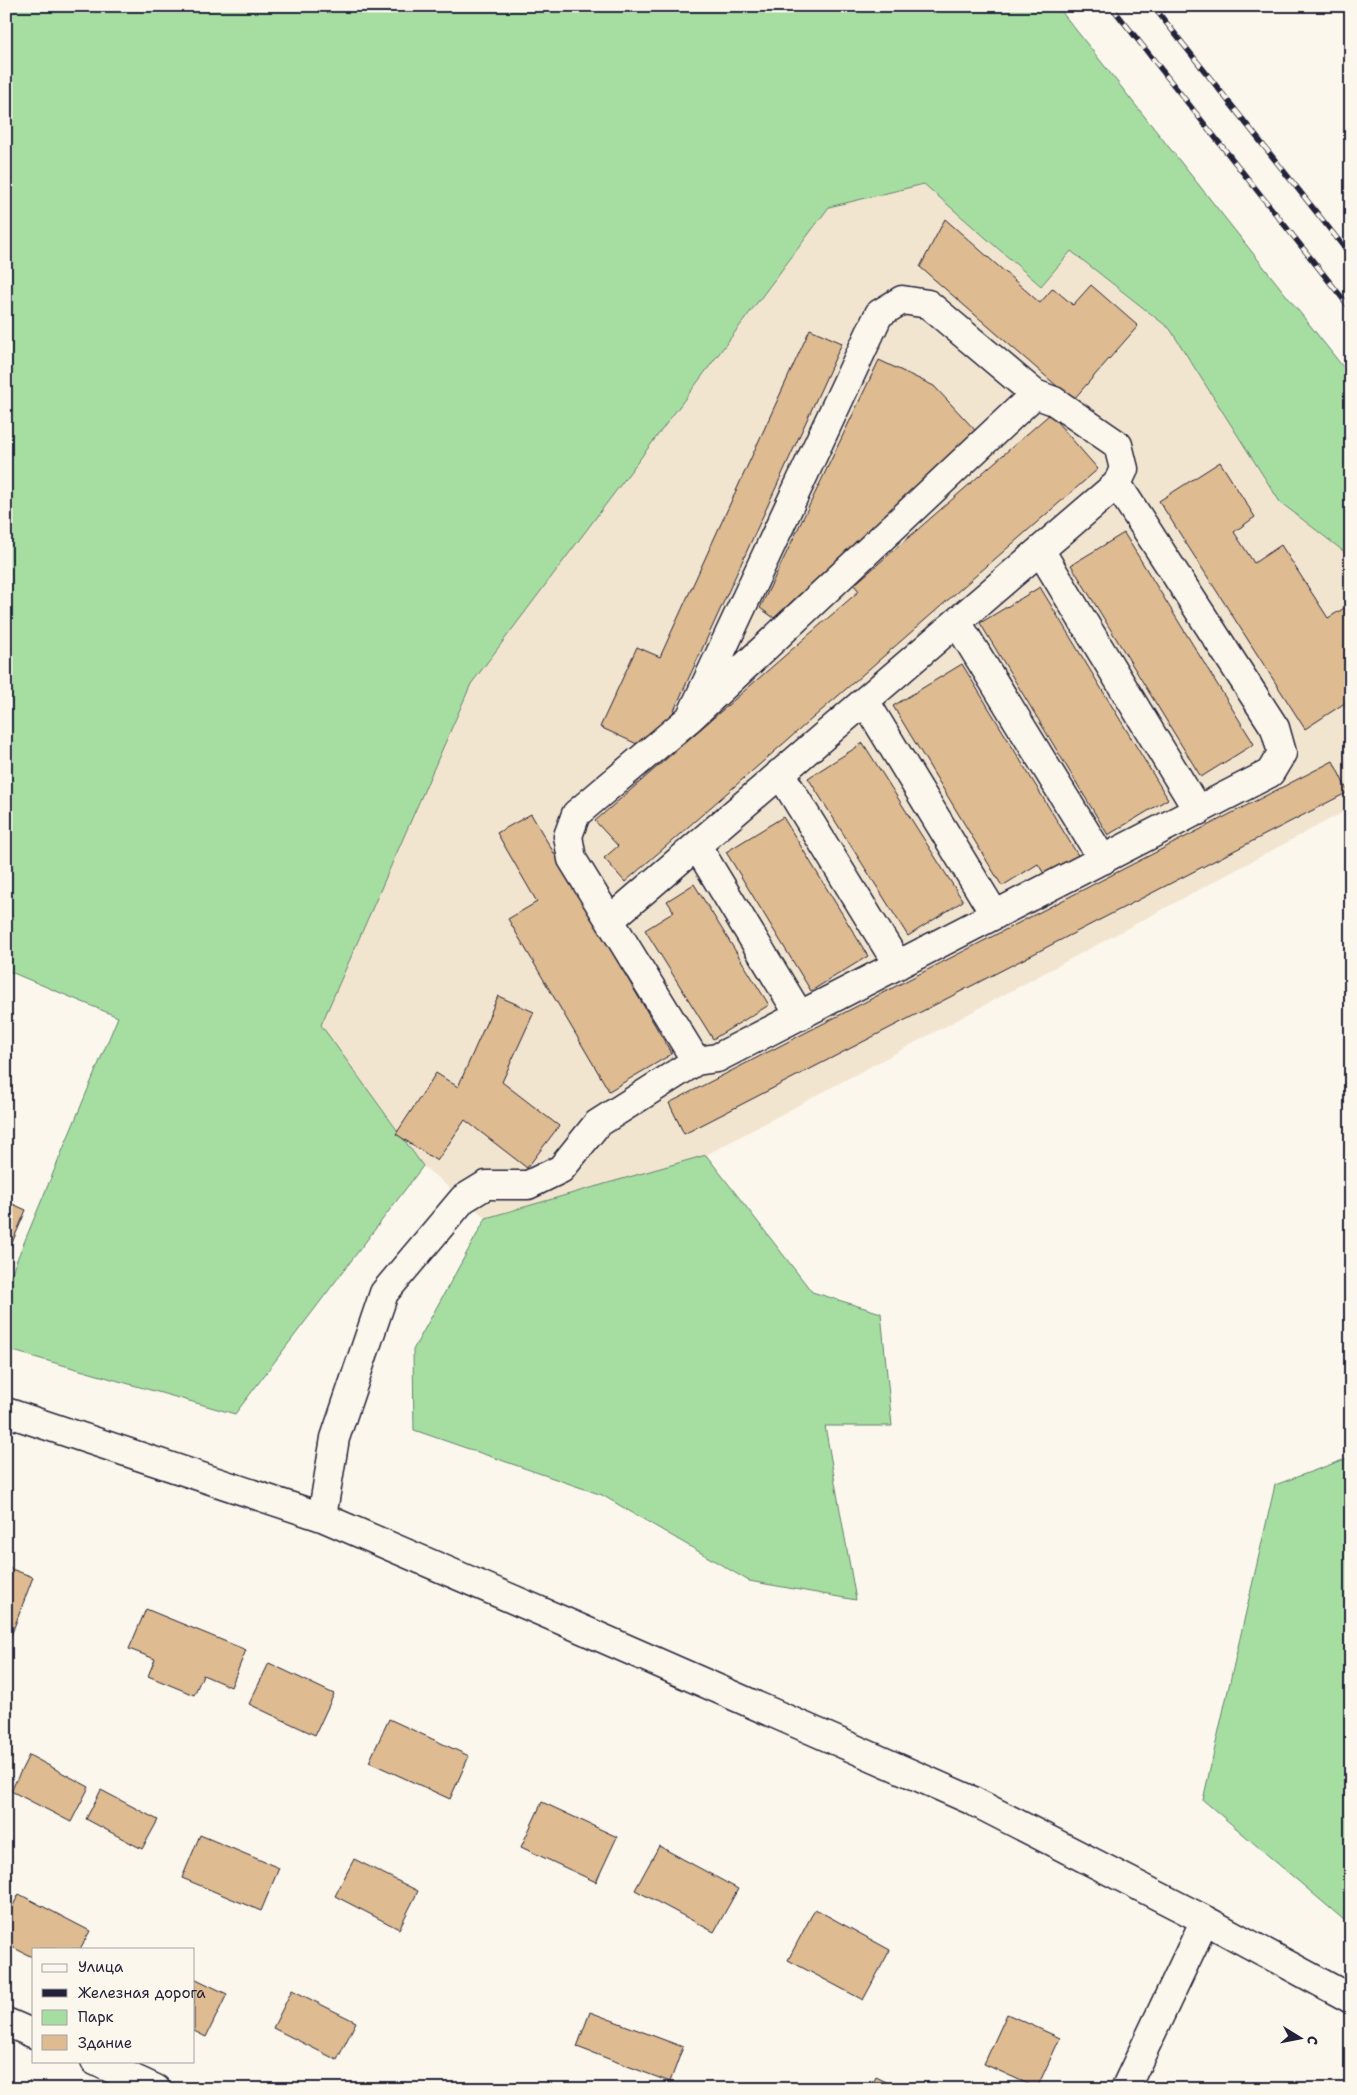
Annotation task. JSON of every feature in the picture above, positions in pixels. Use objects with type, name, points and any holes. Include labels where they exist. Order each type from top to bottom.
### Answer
[{"type":"street","points":[[610,920],[1117,484],[1124,469],[1118,445],[1054,402],[1035,394],[928,304],[902,300],[879,314],[690,718]]},
{"type":"street","points":[[696,1061],[572,858],[568,836],[576,814],[690,718],[1035,394]]},
{"type":"street","points":[[322,1517],[335,1438],[384,1293],[463,1198],[486,1186],[528,1185],[561,1169],[597,1124],[696,1061],[717,1058],[1270,773],[1282,753],[1275,728],[1117,484]]},
{"type":"street","points":[[1040,550],[1198,811]]},
{"type":"street","points":[[957,622],[1103,860]]},
{"type":"street","points":[[865,700],[996,915]]},
{"type":"street","points":[[780,774],[898,965]]},
{"type":"street","points":[[697,846],[800,1016]]},
{"type":"street","points":[[6,1412],[322,1517],[562,1620],[970,1800],[1205,1920],[1351,1999]]},
{"type":"street","points":[[1125,2089],[1205,1920]]},
{"type":"street","points":[[6,2022],[32,2033]]},
{"type":"street","points":[[97,2062],[156,2089]]},
{"type":"shaded area","points":[[924,184],[1041,286],[1071,251],[1170,329],[1280,502],[1351,557],[1351,808],[706,1155],[486,1218],[423,1166],[321,1025],[471,684],[829,207]]},
{"type":"green space","points":[[6,6],[1057,6],[1351,377],[1351,557],[1280,502],[1170,329],[1071,251],[1041,286],[924,184],[829,207],[471,684],[321,1025],[423,1166],[235,1414],[6,1349],[6,1286],[118,1017],[6,970]]},
{"type":"green space","points":[[706,1155],[812,1292],[881,1313],[892,1426],[825,1426],[856,1600],[749,1581],[602,1495],[414,1430],[413,1350],[486,1218]]},
{"type":"green space","points":[[1351,1457],[1351,1926],[1203,1800],[1275,1485]]},
{"type":"building","points":[[945,219],[1040,303],[1053,288],[1073,305],[1091,285],[1138,326],[1073,400],[920,267]]},
{"type":"building","points":[[810,329],[842,343],[671,717],[637,744],[600,727],[637,647],[660,657]]},
{"type":"building","points":[[879,360],[934,386],[976,431],[774,618],[760,608]]},
{"type":"building","points":[[1050,414],[1098,469],[625,882],[604,858],[618,846],[595,821],[859,591],[854,585]]},
{"type":"building","points":[[1220,462],[1255,517],[1234,532],[1254,563],[1281,545],[1328,618],[1351,604],[1351,699],[1305,729],[1159,501]]},
{"type":"building","points":[[1124,533],[1254,744],[1201,777],[1071,565]]},
{"type":"building","points":[[1040,587],[1168,799],[1108,835],[980,623]]},
{"type":"building","points":[[962,664],[1079,857],[1046,877],[1038,864],[1002,886],[893,706]]},
{"type":"building","points":[[863,743],[963,901],[908,936],[808,778]]},
{"type":"building","points":[[1333,761],[1348,792],[684,1134],[669,1103]]},
{"type":"building","points":[[531,814],[672,1054],[609,1091],[508,919],[537,902],[497,833]]},
{"type":"building","points":[[783,817],[868,956],[811,991],[726,852]]},
{"type":"building","points":[[694,884],[769,1005],[713,1039],[645,930],[674,912],[667,901]]},
{"type":"building","points":[[498,996],[534,1012],[502,1082],[559,1126],[527,1168],[465,1120],[437,1161],[396,1134],[436,1073],[458,1087]]},
{"type":"building","points":[[6,1201],[26,1210],[6,1257]]},
{"type":"building","points":[[6,1567],[33,1577],[6,1649]]},
{"type":"building","points":[[146,1609],[246,1650],[231,1687],[203,1675],[194,1695],[148,1676],[155,1659],[129,1649]]},
{"type":"building","points":[[269,1663],[334,1694],[315,1735],[249,1704]]},
{"type":"building","points":[[389,1719],[469,1756],[450,1799],[369,1762]]},
{"type":"building","points":[[29,1755],[89,1787],[71,1822],[11,1791]]},
{"type":"building","points":[[101,1790],[158,1820],[142,1849],[86,1819]]},
{"type":"building","points":[[542,1802],[617,1837],[596,1882],[521,1847]]},
{"type":"building","points":[[200,1835],[279,1868],[261,1911],[182,1878]]},
{"type":"building","points":[[659,1846],[738,1889],[714,1932],[635,1890]]},
{"type":"building","points":[[354,1859],[418,1891],[399,1929],[335,1896]]},
{"type":"building","points":[[19,1894],[90,1931],[81,1948],[32,1948],[32,1957],[6,1944],[6,1919]]},
{"type":"building","points":[[815,1909],[890,1950],[863,2000],[788,1960]]},
{"type":"building","points":[[195,1978],[227,1994],[206,2037],[195,2032]]},
{"type":"building","points":[[292,1990],[356,2022],[337,2060],[273,2028]]},
{"type":"building","points":[[590,2012],[683,2047],[670,2082],[577,2047]]},
{"type":"building","points":[[1007,2014],[1060,2038],[1037,2088],[984,2064]]},
{"type":"building","points":[[876,2077],[901,2089],[870,2089]]},
{"type":"railway","points":[[1111,6],[1351,309]]},
{"type":"railway","points":[[1153,6],[1351,256]]}]
